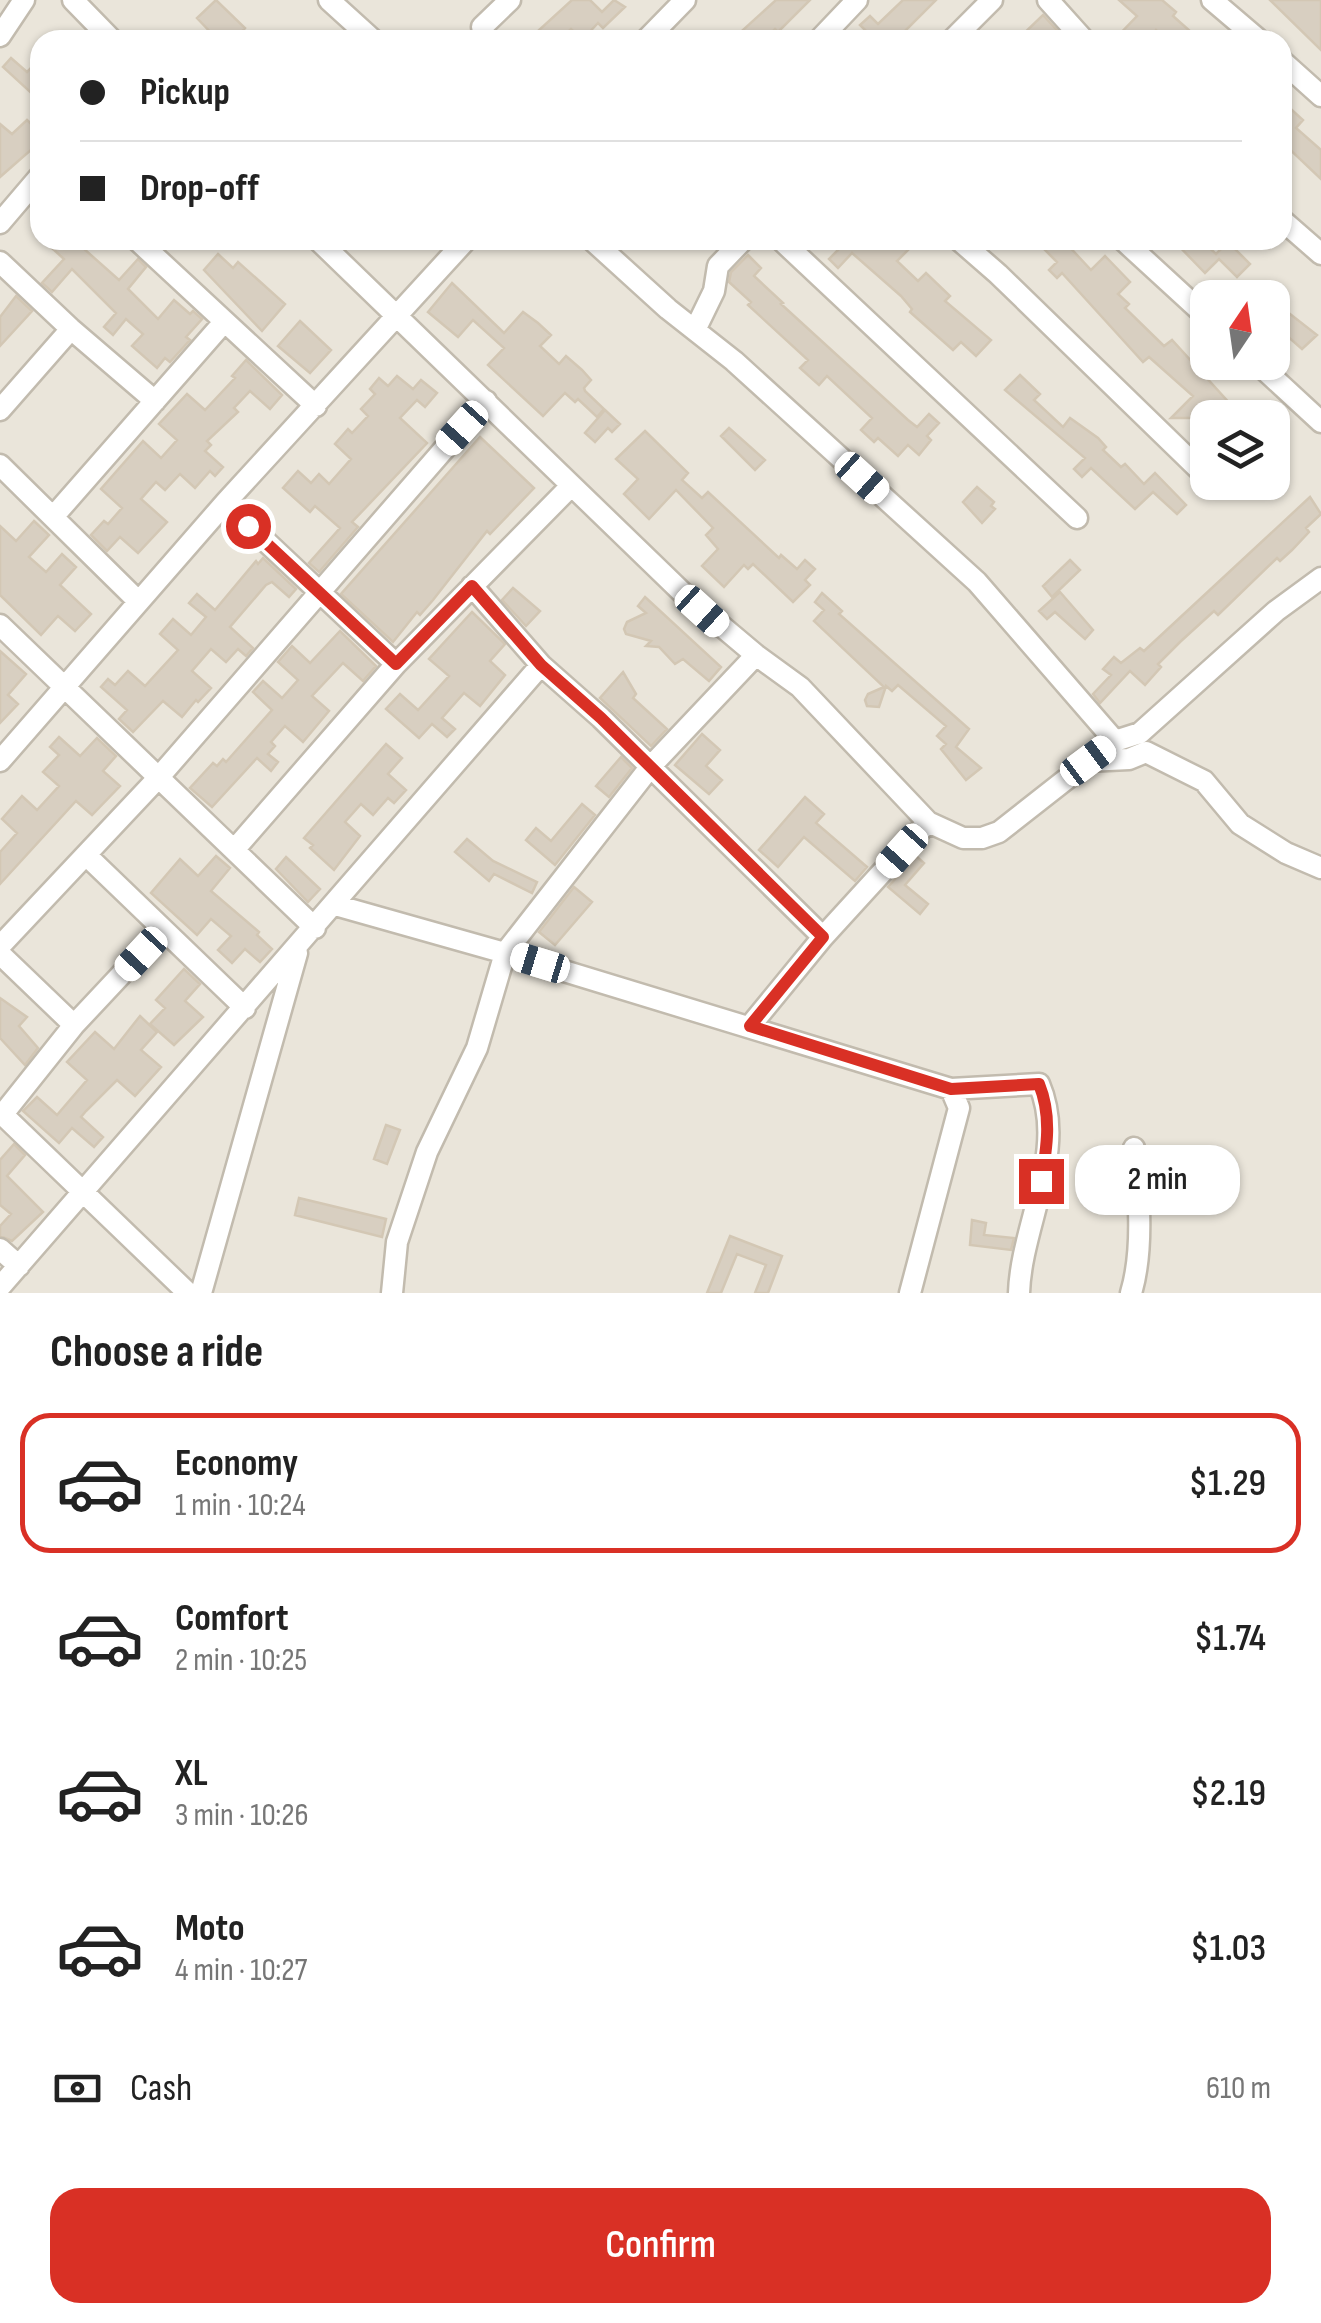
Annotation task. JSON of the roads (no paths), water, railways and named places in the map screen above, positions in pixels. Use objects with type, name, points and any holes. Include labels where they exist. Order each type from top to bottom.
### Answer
[{"type":"street","points":[[0,36],[24,0]]},
{"type":"street","points":[[72,0],[102,30]]},
{"type":"street","points":[[329,0],[362,30]]},
{"type":"street","points":[[482,27],[510,0]]},
{"type":"street","points":[[656,30],[685,0]]},
{"type":"street","points":[[828,30],[857,0]]},
{"type":"street","points":[[962,30],[992,0]]},
{"type":"street","points":[[1048,0],[1075,30]]},
{"type":"street","points":[[1212,0],[1247,30]]},
{"type":"street","points":[[1292,69],[1321,96]]},
{"type":"street","points":[[0,223],[30,188]]},
{"type":"street","points":[[1292,229],[1321,254]]},
{"type":"street","points":[[148,250],[316,406]]},
{"type":"street","points":[[328,250],[687,597],[756,656],[800,687],[928,822],[962,838],[991,836],[1115,741],[1143,743],[1204,781],[1240,824],[1286,853],[1320,864]]},
{"type":"street","points":[[0,761],[225,504],[457,250]]},
{"type":"street","points":[[603,250],[734,360],[977,582],[1115,741]]},
{"type":"street","points":[[695,330],[714,291],[718,266],[733,250]]},
{"type":"street","points":[[792,250],[1077,518]]},
{"type":"street","points":[[970,250],[1190,461]]},
{"type":"street","points":[[1134,250],[1190,301]]},
{"type":"street","points":[[0,262],[71,330],[155,401]]},
{"type":"street","points":[[53,517],[224,322]]},
{"type":"street","points":[[0,410],[71,330]]},
{"type":"street","points":[[1276,380],[1321,422]]},
{"type":"street","points":[[0,946],[159,777],[486,401]]},
{"type":"street","points":[[0,465],[138,602]]},
{"type":"street","points":[[234,850],[396,664],[571,486]]},
{"type":"street","points":[[225,504],[396,664]]},
{"type":"street","points":[[1088,761],[1129,758],[1276,611],[1321,578]]},
{"type":"street","points":[[472,586],[541,665],[651,766],[823,937]]},
{"type":"street","points":[[0,625],[314,928]]},
{"type":"street","points":[[392,1293],[397,1242],[427,1152],[476,1048],[505,953],[651,766],[756,656]]},
{"type":"street","points":[[0,1287],[541,665]]},
{"type":"street","points":[[750,1026],[823,937],[928,822]]},
{"type":"street","points":[[86,855],[244,1008]]},
{"type":"street","points":[[335,905],[951,1089],[1032,1083],[1041,1086],[1048,1140],[1019,1293]]},
{"type":"street","points":[[163,930],[74,1025],[1,1113],[188,1293]]},
{"type":"street","points":[[201,1293],[299,946]]},
{"type":"street","points":[[0,954],[74,1025]]},
{"type":"street","points":[[910,1293],[959,1108],[951,1089]]},
{"type":"street","points":[[1131,1293],[1139,1250],[1134,1148]]},
{"type":"street","points":[[0,1249],[19,1266]]}]
